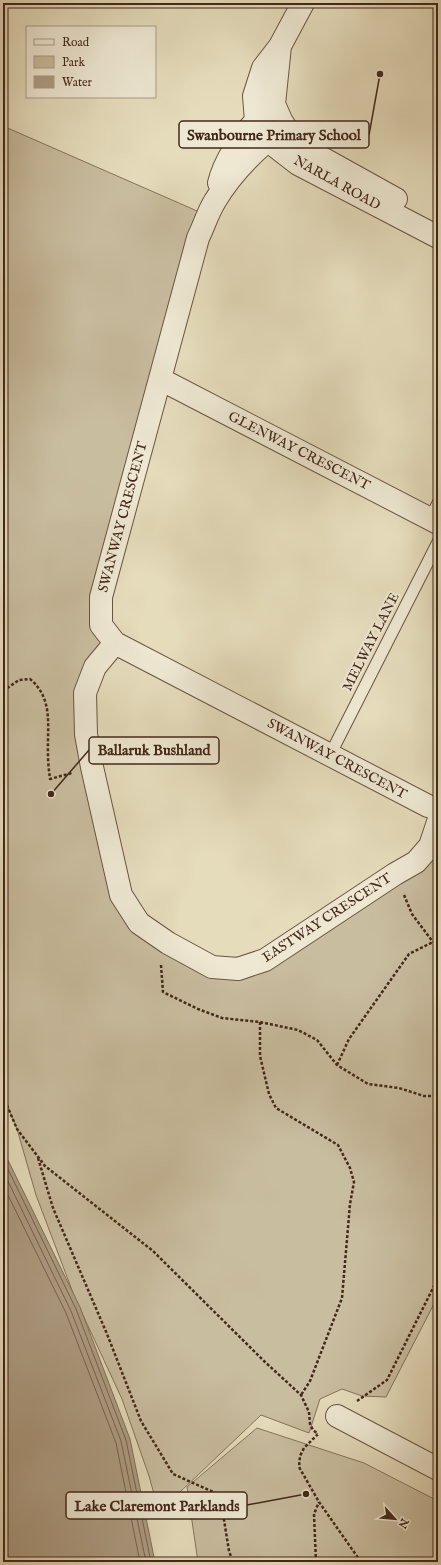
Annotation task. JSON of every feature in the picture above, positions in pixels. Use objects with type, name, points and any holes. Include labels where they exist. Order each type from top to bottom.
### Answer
[{"type":"street","name":"NARLA ROAD","points":[[303,3],[280,46],[263,68],[254,96],[256,120],[267,140],[298,164],[438,237]]},
{"type":"street","name":"NARLA ROAD","points":[[280,46],[274,104],[291,136],[306,149],[396,199],[438,220]]},
{"type":"street","name":"SWANWAY CRESCENT","points":[[281,117],[256,120],[237,145],[222,170],[214,202],[198,238],[101,597],[101,625],[115,643],[428,806],[438,809]]},
{"type":"street","name":"SWANWAY CRESCENT","points":[[214,202],[230,179],[267,140],[281,117]]},
{"type":"street","name":"GLENWAY CRESCENT","points":[[160,379],[435,515]]},
{"type":"street","name":"EASTWAY CRESCENT","points":[[115,643],[95,667],[85,693],[86,734],[121,895],[139,923],[168,944],[212,967],[238,968],[265,960],[395,874],[416,862],[430,846],[438,822]]},
{"type":"street","points":[[337,1416],[438,1469]]},
{"type":"lane","name":"MELWAY LANE","points":[[330,755],[438,542]]},
{"type":"path","points":[[3,691],[19,680],[30,679],[39,686],[48,706],[48,755],[50,779]]},
{"type":"path","points":[[395,874],[412,914],[433,942],[438,945]]},
{"type":"path","points":[[337,1064],[349,1039],[409,954],[433,942]]},
{"type":"path","points":[[163,992],[198,1009],[222,1018],[260,1022],[298,1030],[317,1040],[337,1064],[368,1084],[399,1088],[424,1096],[438,1096]]},
{"type":"path","points":[[260,1022],[260,1056],[269,1094],[276,1108],[338,1145],[350,1168],[354,1182],[350,1204],[342,1298],[310,1381],[301,1395]]},
{"type":"path","points":[[3,1096],[17,1129],[45,1166],[153,1251],[265,1362],[301,1395],[309,1412],[310,1424],[318,1434],[304,1448],[300,1456],[299,1467],[319,1502],[361,1562]]},
{"type":"path","points":[[38,1156],[53,1208],[108,1334],[141,1421],[174,1474],[220,1496],[229,1551],[233,1562]]},
{"type":"path","points":[[337,1416],[387,1380],[438,1278]]},
{"type":"path","points":[[316,1562],[314,1514],[319,1502]]},
{"type":"green space","points":[[3,126],[204,214],[101,597],[115,643],[95,667],[86,734],[139,923],[238,969],[420,858],[438,821],[438,1296],[386,1397],[362,1396],[342,1389],[320,1399],[309,1433],[261,1415],[159,1512],[149,1476],[122,1399],[75,1298],[36,1195],[17,1129],[3,1096]]},
{"type":"green space","points":[[257,1428],[364,1463],[438,1501],[438,1562],[198,1562],[187,1487]]},
{"type":"water","points":[[3,1150],[80,1307],[130,1439],[155,1562],[3,1562]]},
{"type":"place","name":"Swanbourne Primary School","points":[[380,74]]},
{"type":"place","name":"Ballaruk Bushland","points":[[51,794]]},
{"type":"place","name":"Lake Claremont Parklands","points":[[306,1494]]}]
